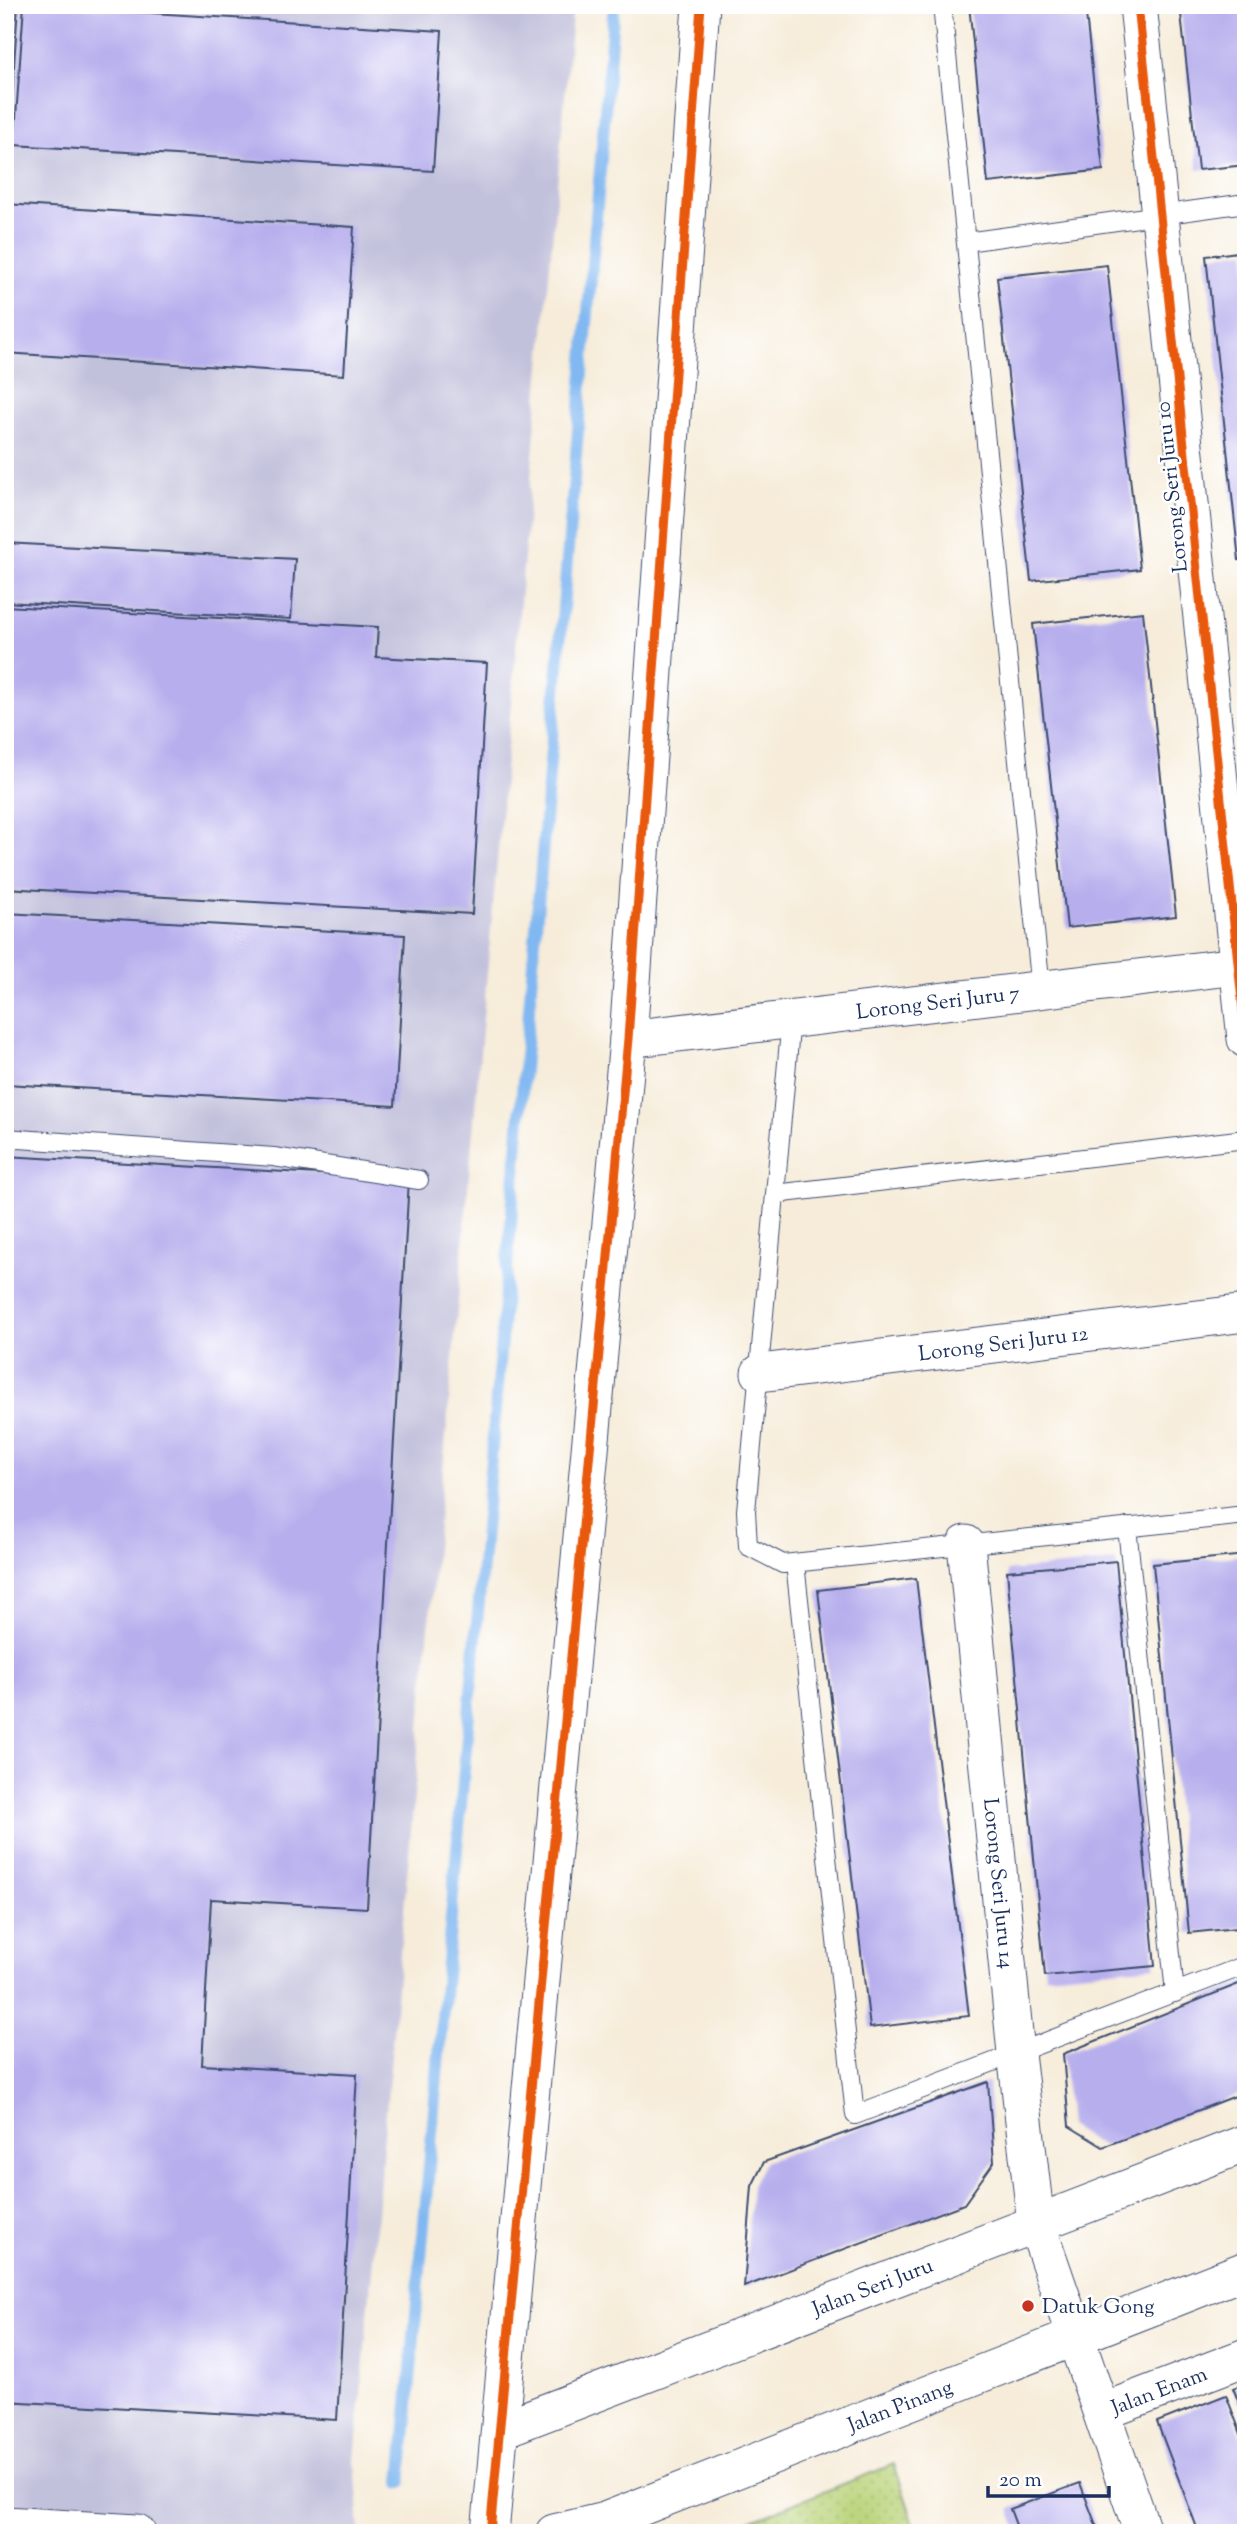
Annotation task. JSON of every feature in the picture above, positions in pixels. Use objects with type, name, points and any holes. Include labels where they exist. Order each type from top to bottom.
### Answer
[{"type":"street","points":[[490,2533],[628,1039],[701,5]]},
{"type":"street","name":"Lorong Seri Juru 10","points":[[1138,5],[1242,966],[1246,1039]]},
{"type":"street","name":"Lorong Seri Juru 7","points":[[628,1039],[1242,966]]},
{"type":"street","name":"Lorong Seri Juru 12","points":[[760,1373],[1246,1313]]},
{"type":"street","name":"Lorong Seri Juru 14","points":[[966,1544],[1016,2053],[1036,2223]]},
{"type":"street","name":"Jalan Seri Juru","points":[[500,2430],[1246,2143]]},
{"type":"street","name":"Jalan Enam","points":[[1036,2223],[1102,2413],[1246,2357]]},
{"type":"street","name":"Jalan Pinang","points":[[554,2533],[605,2521],[1246,2270]]},
{"type":"street","points":[[1102,2413],[1143,2533]]},
{"type":"street","points":[[5,2525],[137,2533]]},
{"type":"lane","points":[[942,5],[1041,990]]},
{"type":"lane","points":[[966,242],[1246,203]]},
{"type":"lane","points":[[791,1019],[746,1511],[748,1546],[783,1564],[1246,1515]]},
{"type":"lane","points":[[5,1138],[274,1157],[419,1180]]},
{"type":"lane","points":[[775,1194],[1246,1139]]},
{"type":"lane","points":[[1127,1527],[1175,1993]]},
{"type":"lane","points":[[795,1563],[855,2115],[1246,1965]]},
{"type":"shaded area","points":[[5,5],[573,5],[355,2461],[360,2533],[5,2533]]},
{"type":"green space","points":[[894,2464],[917,2533],[719,2533]]},
{"type":"building","points":[[5,5],[18,5],[9,141],[5,140]]},
{"type":"building","points":[[24,5],[442,31],[433,171],[14,145]]},
{"type":"building","points":[[969,5],[1085,5],[1103,170],[988,183]]},
{"type":"building","points":[[1180,5],[1246,5],[1246,165],[1198,170]]},
{"type":"building","points":[[5,204],[354,227],[344,375],[5,353]]},
{"type":"building","points":[[1246,251],[1246,559],[1239,560],[1206,256]]},
{"type":"building","points":[[1107,265],[1140,569],[1031,581],[997,277]]},
{"type":"building","points":[[5,543],[295,559],[291,619],[5,602]]},
{"type":"building","points":[[5,606],[378,627],[376,657],[487,663],[472,914],[5,888]]},
{"type":"building","points":[[1143,612],[1176,916],[1067,928],[1033,624]]},
{"type":"building","points":[[5,913],[405,935],[395,1106],[5,1084]]},
{"type":"building","points":[[5,1156],[409,1179],[367,1908],[211,1899],[202,2065],[357,2074],[337,2420],[5,2401]]},
{"type":"building","points":[[1246,1555],[1246,1927],[1189,1933],[1153,1564]]},
{"type":"building","points":[[1116,1561],[1155,1966],[1045,1976],[1007,1571]]},
{"type":"building","points":[[916,1578],[969,2016],[870,2028],[818,1590]]},
{"type":"building","points":[[1246,1981],[1246,2092],[1103,2147],[1069,2126],[1063,2054]]},
{"type":"building","points":[[988,2082],[994,2162],[964,2204],[744,2287],[752,2186],[764,2162]]},
{"type":"building","points":[[1246,2383],[1246,2420],[1233,2388]]},
{"type":"building","points":[[1226,2395],[1246,2447],[1246,2533],[1199,2533],[1157,2422]]},
{"type":"building","points":[[1080,2483],[1099,2533],[1019,2533],[1010,2509]]},
{"type":"waterway","points":[[401,2483],[479,1601],[614,5]]},
{"type":"cycle path","points":[[490,2533],[628,1039],[701,5]]},
{"type":"cycle path","points":[[1138,5],[1246,1039]]},
{"type":"place","name":"Datuk Gong","points":[[1028,2306]]}]
